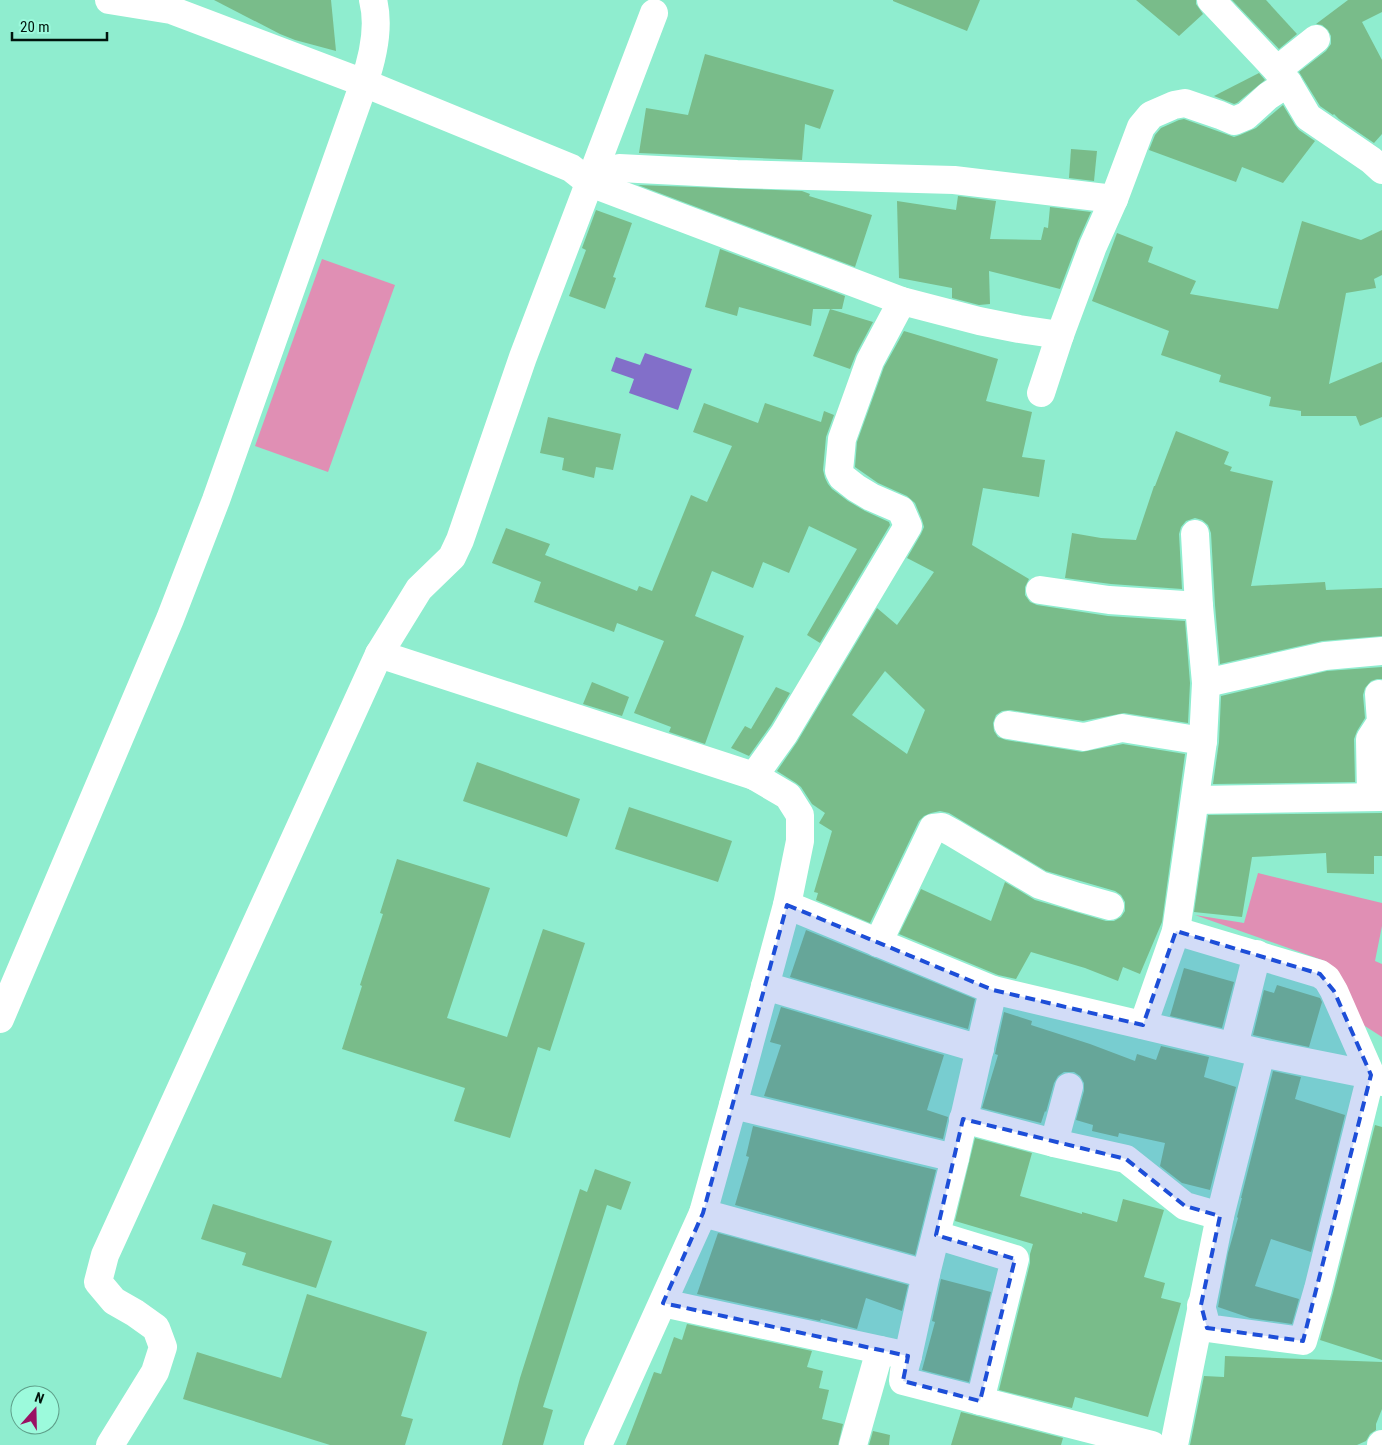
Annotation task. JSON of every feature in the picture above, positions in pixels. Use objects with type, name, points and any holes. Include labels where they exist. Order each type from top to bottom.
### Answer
[{"type":"street","points":[[109,0],[174,5],[571,168],[590,183],[902,301],[979,321],[1060,335]]},
{"type":"street","points":[[0,1019],[170,619],[257,390],[373,55],[376,12],[373,0]]},
{"type":"street","points":[[1210,0],[1282,77],[1308,117],[1378,164]]},
{"type":"street","points":[[110,1445],[155,1372],[163,1347],[156,1328],[114,1301],[98,1282],[105,1254],[379,654],[419,589],[452,557],[460,540],[522,357],[654,13]]},
{"type":"street","points":[[1041,393],[1093,246],[1114,200],[1141,127],[1152,115],[1174,105],[1185,103],[1220,114],[1234,121],[1246,116],[1268,96],[1282,77],[1316,39]]},
{"type":"street","points":[[590,183],[619,168],[737,174],[954,180],[1114,200]]},
{"type":"street","points":[[754,776],[784,734],[908,526],[901,510],[864,493],[842,477],[839,471],[842,439],[870,361],[902,301]]},
{"type":"street","points":[[1143,1025],[1176,931],[1203,741],[1206,683],[1194,534]]},
{"type":"street","points":[[1040,590],[1109,600],[1199,606]]},
{"type":"street","points":[[1206,683],[1325,656],[1382,651]]},
{"type":"street","points":[[379,654],[754,776],[788,796],[800,814],[800,842],[787,905],[703,1213],[598,1445]]},
{"type":"street","points":[[1195,800],[1377,797],[1370,739],[1381,722],[1379,694]]},
{"type":"street","points":[[1008,725],[1084,737],[1122,728],[1203,741]]},
{"type":"street","points":[[878,943],[933,828],[942,827],[954,833],[1040,885],[1110,906]]},
{"type":"street","points":[[787,905],[993,990],[1376,1078]]},
{"type":"street","points":[[1176,931],[1320,974],[1327,979],[1376,1078],[1303,1341],[1207,1328],[1202,1306]]},
{"type":"street","points":[[1234,1046],[1257,954]]},
{"type":"street","points":[[765,986],[980,1049]]},
{"type":"street","points":[[993,990],[926,1274],[903,1381],[1152,1445]]},
{"type":"street","points":[[1174,1445],[1220,1216],[1261,1053]]},
{"type":"street","points":[[1054,1144],[1069,1087]]},
{"type":"street","points":[[733,1105],[954,1158]]},
{"type":"street","points":[[963,1119],[1054,1144],[1126,1159],[1185,1206],[1220,1216]]},
{"type":"street","points":[[703,1213],[926,1274]]},
{"type":"street","points":[[936,1235],[1015,1259],[980,1401]]},
{"type":"street","points":[[663,1303],[908,1356]]},
{"type":"street","points":[[853,1445],[880,1350]]},
{"type":"highlighted area","points":[[787,905],[993,990],[1143,1025],[1176,931],[1320,974],[1334,991],[1371,1075],[1303,1341],[1207,1328],[1201,1305],[1220,1216],[1185,1206],[1126,1159],[963,1119],[936,1235],[1015,1259],[980,1401],[903,1381],[908,1356],[663,1303],[703,1213]]},
{"type":"shaded area","points":[[322,259],[395,285],[328,472],[255,446]]},
{"type":"shaded area","points":[[645,353],[692,369],[678,410],[629,393],[634,379],[611,371],[616,357],[640,365]]},
{"type":"shaded area","points":[[1258,873],[1382,903],[1382,926],[1375,961],[1382,964],[1382,1037],[1354,1019],[1325,961],[1195,915],[1244,923]]},
{"type":"building","points":[[214,0],[331,0],[336,51],[280,34]]},
{"type":"building","points":[[893,0],[980,0],[967,31]]},
{"type":"building","points":[[1136,0],[1196,0],[1196,4],[1203,14],[1179,36]]},
{"type":"building","points":[[1232,0],[1266,0],[1297,34],[1279,49]]},
{"type":"building","points":[[1348,0],[1382,0],[1382,12],[1362,22],[1382,60],[1382,134],[1374,143],[1320,106],[1299,72],[1326,51],[1331,44],[1331,36],[1328,30],[1322,25],[1316,24]]},
{"type":"building","points":[[705,54],[834,90],[820,129],[805,124],[802,160],[639,153],[646,108],[688,115]]},
{"type":"building","points":[[1259,73],[1265,80],[1237,103],[1234,104],[1214,96]]},
{"type":"building","points":[[1283,105],[1299,130],[1315,141],[1283,183],[1242,167],[1236,182],[1149,150],[1155,135],[1161,128],[1179,120],[1184,119],[1234,137],[1256,128]]},
{"type":"building","points":[[1071,149],[1097,151],[1094,181],[1069,178]]},
{"type":"building","points":[[638,185],[802,191],[810,194],[809,196],[872,215],[855,267]]},
{"type":"building","points":[[958,196],[996,201],[990,239],[1041,240],[1044,227],[1048,228],[1050,207],[1091,212],[1060,289],[989,271],[990,304],[979,305],[952,298],[952,288],[899,278],[897,201],[956,210]]},
{"type":"building","points":[[596,210],[632,223],[613,277],[616,278],[605,309],[569,296],[586,250],[582,248]]},
{"type":"building","points":[[1302,221],[1361,240],[1382,230],[1382,275],[1374,279],[1376,288],[1346,293],[1329,384],[1382,362],[1382,417],[1360,426],[1356,416],[1301,416],[1301,411],[1269,406],[1271,397],[1219,382],[1221,375],[1161,355],[1169,331],[1092,301],[1117,233],[1153,247],[1148,262],[1196,281],[1190,294],[1278,309]]},
{"type":"building","points":[[720,249],[845,296],[842,309],[813,309],[811,326],[739,307],[737,316],[705,307]]},
{"type":"building","points":[[830,309],[873,322],[850,369],[813,356]]},
{"type":"building","points":[[904,331],[998,359],[986,401],[1032,412],[1022,457],[1045,460],[1039,497],[983,488],[972,545],[1029,579],[1025,587],[1025,595],[1030,602],[1037,605],[1108,616],[1185,621],[1190,683],[1188,723],[1124,713],[1083,721],[1010,710],[1002,711],[996,715],[993,723],[994,731],[998,737],[1006,740],[1082,752],[1123,744],[1185,754],[1162,922],[1140,974],[1123,967],[1118,981],[1085,968],[1031,952],[1016,979],[998,975],[899,934],[921,889],[991,921],[1005,882],[1035,900],[1106,921],[1114,921],[1121,917],[1125,911],[1125,902],[1121,895],[1115,891],[1046,871],[949,813],[940,811],[931,813],[919,821],[870,923],[816,900],[818,893],[814,892],[832,831],[819,823],[825,813],[812,804],[801,787],[777,771],[797,742],[877,608],[897,625],[934,572],[907,558],[924,527],[915,503],[907,496],[878,483],[855,467],[857,442],[884,367]],"holes":[[[885,671],[925,710],[907,754],[852,715]]]},
{"type":"building","points":[[704,403],[758,423],[765,403],[821,422],[824,411],[834,415],[826,437],[823,470],[828,484],[848,501],[889,522],[890,525],[820,643],[807,635],[857,549],[809,526],[789,573],[763,562],[753,588],[712,571],[695,616],[744,636],[705,744],[669,732],[671,727],[634,713],[664,641],[617,623],[614,632],[534,602],[541,582],[492,563],[506,528],[550,544],[545,555],[637,591],[639,586],[652,591],[691,495],[707,502],[732,446],[693,432]]},
{"type":"building","points":[[548,417],[621,434],[613,470],[596,467],[594,478],[562,470],[564,458],[540,453]]},
{"type":"building","points":[[1176,431],[1229,452],[1224,464],[1232,467],[1230,471],[1273,481],[1251,586],[1325,582],[1326,590],[1382,588],[1382,636],[1322,641],[1220,664],[1211,533],[1208,525],[1202,520],[1195,518],[1186,521],[1181,527],[1179,534],[1182,589],[1111,584],[1065,578],[1072,533],[1101,538],[1136,540],[1154,486]]},
{"type":"building","points":[[1382,667],[1382,679],[1371,681],[1365,688],[1363,695],[1365,718],[1354,739],[1355,782],[1213,784],[1219,742],[1221,696],[1327,671]]},
{"type":"building","points":[[592,682],[629,697],[622,716],[583,704]]},
{"type":"building","points":[[776,687],[790,693],[771,725],[749,756],[731,748],[745,726],[751,729]]},
{"type":"building","points":[[477,762],[580,799],[567,837],[463,801]]},
{"type":"building","points":[[629,807],[732,841],[718,882],[615,849]]},
{"type":"building","points":[[1382,813],[1382,856],[1374,856],[1374,874],[1327,873],[1326,853],[1252,857],[1242,917],[1194,912],[1208,815]]},
{"type":"building","points":[[397,859],[490,888],[447,1018],[507,1037],[543,929],[585,943],[550,1051],[538,1047],[510,1138],[454,1121],[465,1088],[342,1049],[383,914],[380,913]]},
{"type":"building","points":[[806,930],[975,999],[968,1029],[790,977]]},
{"type":"building","points":[[1184,968],[1234,982],[1222,1028],[1170,1016]]},
{"type":"building","points":[[1277,985],[1320,998],[1322,1002],[1309,1047],[1253,1035],[1264,990],[1274,993]]},
{"type":"building","points":[[781,1007],[944,1055],[927,1110],[948,1117],[943,1139],[764,1096],[781,1045],[770,1042]]},
{"type":"building","points":[[1004,1012],[1032,1021],[1031,1025],[1135,1061],[1137,1054],[1156,1060],[1161,1046],[1209,1057],[1204,1077],[1236,1087],[1210,1190],[1182,1183],[1160,1166],[1165,1143],[1119,1133],[1118,1137],[1092,1131],[1093,1125],[1076,1120],[1084,1091],[1084,1083],[1080,1076],[1074,1072],[1064,1072],[1058,1076],[1041,1123],[982,1108],[998,1055],[995,1054]]},
{"type":"building","points":[[1273,1071],[1301,1077],[1295,1099],[1345,1115],[1311,1252],[1271,1239],[1255,1286],[1299,1299],[1292,1324],[1250,1318],[1218,1307],[1228,1253]]},
{"type":"building","points":[[1375,1125],[1382,1127],[1382,1360],[1320,1340]]},
{"type":"building","points":[[753,1126],[936,1170],[915,1255],[735,1205],[749,1157],[746,1156]]},
{"type":"building","points":[[975,1138],[1032,1153],[1020,1196],[1117,1222],[1123,1199],[1164,1210],[1144,1277],[1165,1283],[1161,1298],[1181,1303],[1148,1417],[1075,1397],[1072,1408],[999,1390],[1033,1244],[955,1221]]},
{"type":"building","points":[[595,1169],[631,1182],[621,1210],[607,1205],[543,1407],[553,1410],[543,1445],[502,1445],[520,1378],[580,1189],[587,1192]]},
{"type":"building","points":[[213,1204],[332,1241],[316,1288],[242,1265],[246,1253],[201,1239]]},
{"type":"building","points":[[718,1233],[908,1285],[902,1311],[866,1298],[857,1329],[821,1319],[820,1321],[697,1294]]},
{"type":"building","points":[[941,1279],[991,1292],[969,1382],[922,1370],[935,1322],[932,1321]]},
{"type":"building","points":[[307,1294],[427,1332],[401,1416],[413,1419],[405,1445],[330,1445],[183,1399],[197,1352],[281,1378]]},
{"type":"building","points":[[687,1324],[812,1351],[807,1367],[823,1371],[819,1388],[829,1390],[822,1419],[843,1424],[838,1445],[626,1445],[654,1372],[661,1374],[674,1337],[682,1340]]},
{"type":"building","points":[[1225,1356],[1382,1362],[1382,1409],[1376,1424],[1376,1430],[1370,1434],[1366,1441],[1357,1445],[1190,1445],[1204,1376],[1224,1377]]},
{"type":"building","points":[[961,1412],[1063,1438],[1061,1445],[951,1445]]},
{"type":"building","points":[[873,1431],[890,1435],[889,1445],[869,1445]]}]
